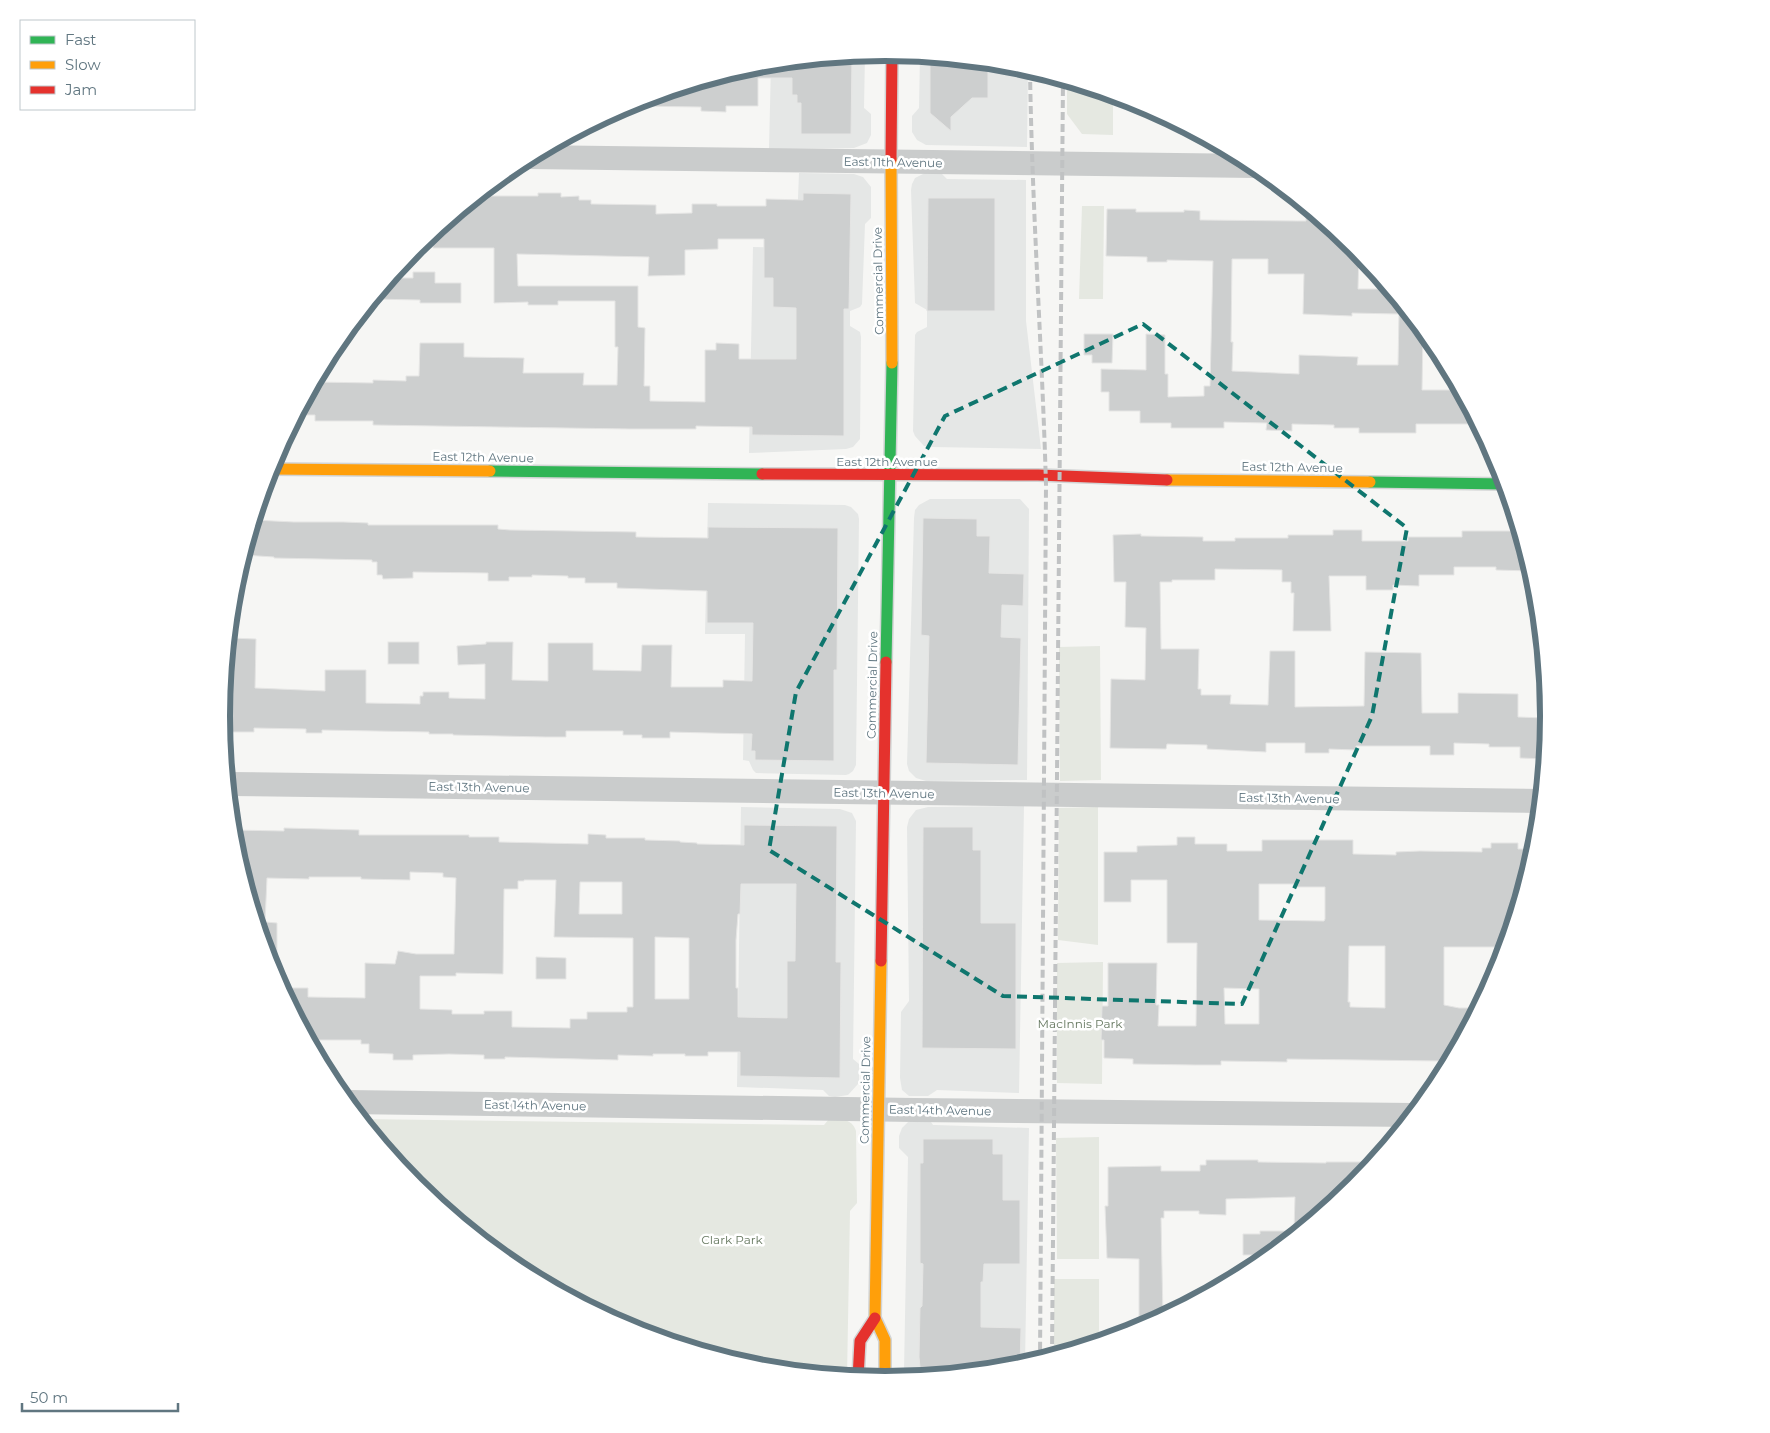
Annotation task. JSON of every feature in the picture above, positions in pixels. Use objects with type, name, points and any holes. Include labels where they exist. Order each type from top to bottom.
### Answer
[{"type":"street","name":"Commercial Drive","points":[[886,1372],[885,1340],[875,1318],[892,347],[890,162],[892,61]]},
{"type":"street","name":"East 11th Avenue","points":[[544,157],[1239,166]]},
{"type":"street","name":"East 12th Avenue","points":[[279,469],[1038,475],[1128,479],[1497,484]]},
{"type":"street","name":"East 13th Avenue","points":[[233,784],[883,794],[1535,801]]},
{"type":"street","name":"East 14th Avenue","points":[[356,1102],[878,1110],[1406,1114]]},
{"type":"street","points":[[858,1371],[860,1341],[875,1318]]},
{"type":"highlighted area","points":[[1143,324],[1407,528],[1372,716],[1242,1004],[1003,996],[769,850],[796,692],[945,416]]},
{"type":"shaded area","points":[[865,62],[864,108],[871,114],[871,135],[867,143],[854,148],[769,149],[771,72],[799,67]]},
{"type":"shaded area","points":[[920,63],[971,67],[1028,78],[1027,147],[926,145],[917,140],[912,132],[912,116],[919,108]]},
{"type":"shaded area","points":[[799,173],[854,174],[863,177],[871,187],[871,218],[865,224],[862,304],[860,307],[850,311],[850,326],[860,332],[861,337],[860,439],[853,447],[846,449],[749,453],[753,247],[796,248]]},
{"type":"shaded area","points":[[925,173],[941,173],[947,179],[1026,180],[1026,321],[1041,449],[932,447],[924,446],[915,436],[913,431],[915,335],[927,327],[927,310],[915,303],[911,190],[915,178]]},
{"type":"shaded area","points":[[930,499],[1020,499],[1029,509],[1027,780],[926,781],[916,778],[909,771],[907,764],[914,518],[915,510],[919,505]]},
{"type":"shaded area","points":[[708,503],[845,505],[851,507],[858,514],[856,765],[849,774],[756,773],[749,761],[743,760],[745,634],[705,634]]},
{"type":"shaded area","points":[[1024,806],[1019,1093],[937,1090],[928,1096],[909,1096],[902,1090],[900,1078],[901,1012],[909,1001],[907,827],[909,819],[916,810],[928,807]]},
{"type":"shaded area","points":[[741,807],[840,809],[852,813],[856,821],[853,1059],[859,1064],[859,1080],[858,1084],[848,1095],[829,1096],[823,1090],[737,1087]]},
{"type":"shaded area","points":[[929,1119],[933,1125],[1029,1128],[1025,1356],[971,1366],[904,1371],[908,1157],[899,1148],[899,1136],[902,1128],[909,1121]]},
{"type":"green space","points":[[1067,88],[1113,102],[1113,135],[1082,134],[1067,114]]},
{"type":"green space","points":[[1082,206],[1104,206],[1103,299],[1079,299]]},
{"type":"green space","points":[[1100,646],[1101,780],[1060,781],[1059,647]]},
{"type":"green space","points":[[1098,807],[1098,945],[1058,940],[1059,808]]},
{"type":"green space","name":"MacInnis Park","points":[[1103,962],[1102,1084],[1057,1083],[1057,963]]},
{"type":"green space","name":"Clark Park","points":[[368,1119],[824,1125],[829,1119],[842,1120],[852,1124],[856,1131],[857,1203],[850,1211],[847,1370],[799,1366],[757,1359],[674,1337],[634,1322],[557,1284],[486,1236],[453,1209],[392,1149]]},
{"type":"green space","points":[[1099,1137],[1099,1259],[1057,1259],[1056,1138]]},
{"type":"green space","points":[[1054,1279],[1099,1279],[1099,1336],[1054,1349]]},
{"type":"building","points":[[852,63],[851,134],[801,134],[801,103],[797,103],[797,95],[792,95],[792,78],[758,78],[758,106],[726,106],[726,112],[701,111],[701,107],[647,106],[715,84],[757,74],[799,67]]},
{"type":"building","points":[[930,63],[988,70],[988,98],[972,98],[951,117],[951,131],[930,113]]},
{"type":"building","points":[[538,193],[561,193],[561,197],[579,196],[579,200],[591,200],[591,204],[656,205],[656,214],[692,213],[692,204],[766,206],[766,199],[803,200],[803,193],[851,194],[849,309],[844,309],[844,436],[752,435],[752,427],[696,426],[696,429],[630,429],[373,425],[373,421],[315,421],[315,415],[304,415],[322,382],[373,383],[373,380],[406,381],[406,376],[419,376],[420,343],[464,343],[464,357],[524,358],[523,373],[584,373],[583,385],[617,385],[618,347],[615,347],[615,301],[558,301],[558,305],[528,305],[528,302],[494,303],[494,248],[433,248],[433,243],[487,196],[538,196]],"holes":[[[718,239],[764,239],[764,278],[773,278],[773,307],[796,308],[796,359],[739,359],[739,344],[716,343],[716,350],[705,350],[705,402],[650,401],[650,386],[644,386],[645,328],[638,327],[638,286],[518,286],[517,254],[649,257],[648,276],[685,275],[685,250],[718,249]]]},
{"type":"building","points":[[928,198],[995,198],[995,311],[927,311]]},
{"type":"building","points":[[1107,209],[1136,209],[1136,212],[1200,211],[1200,220],[1306,221],[1307,216],[1359,264],[1358,289],[1382,289],[1423,342],[1422,390],[1453,390],[1471,424],[1416,424],[1416,433],[1359,433],[1359,428],[1334,428],[1334,425],[1292,424],[1292,431],[1266,430],[1267,423],[1224,422],[1224,428],[1171,428],[1171,423],[1140,423],[1140,411],[1109,411],[1109,392],[1101,392],[1101,369],[1146,370],[1146,334],[1165,335],[1165,374],[1168,374],[1168,397],[1204,396],[1204,386],[1210,386],[1213,261],[1167,260],[1167,262],[1147,262],[1147,257],[1106,256]],"holes":[[[1232,259],[1268,259],[1268,274],[1304,274],[1303,314],[1352,316],[1352,313],[1399,314],[1398,365],[1357,365],[1358,357],[1299,355],[1299,374],[1232,371]]]},
{"type":"building","points":[[413,272],[435,272],[435,283],[461,283],[461,303],[420,303],[420,300],[380,299],[398,278],[413,278]]},
{"type":"building","points":[[1084,334],[1113,334],[1112,363],[1092,363],[1092,355],[1084,355]]},
{"type":"building","points":[[923,518],[977,519],[977,536],[990,536],[989,573],[1024,574],[1023,606],[1002,605],[1001,637],[1021,638],[1018,765],[926,763],[929,636],[921,635]]},
{"type":"building","points":[[260,520],[368,523],[368,525],[498,525],[498,529],[510,530],[636,532],[636,537],[708,538],[708,527],[838,528],[837,670],[834,670],[834,761],[755,760],[755,751],[751,751],[752,734],[670,732],[670,738],[642,738],[642,735],[623,735],[623,731],[566,731],[566,737],[322,730],[322,733],[306,733],[306,729],[254,728],[254,732],[230,732],[231,674],[234,638],[256,639],[255,688],[325,691],[325,670],[366,670],[366,703],[420,704],[420,696],[423,696],[423,692],[449,692],[449,698],[485,699],[485,664],[458,665],[457,646],[486,644],[486,642],[513,642],[512,680],[548,681],[548,643],[593,643],[593,670],[641,671],[642,645],[672,645],[671,687],[723,687],[723,680],[752,681],[753,623],[707,623],[707,591],[617,588],[617,583],[585,583],[585,578],[568,578],[568,576],[532,575],[532,577],[509,577],[509,581],[488,581],[488,573],[413,572],[413,578],[383,579],[382,575],[377,575],[377,562],[372,562],[372,560],[250,555]]},
{"type":"building","points":[[1333,530],[1362,530],[1362,541],[1408,541],[1408,537],[1462,537],[1462,531],[1513,531],[1524,571],[1496,570],[1496,567],[1454,567],[1454,575],[1419,575],[1419,586],[1393,585],[1393,590],[1366,590],[1366,576],[1329,576],[1331,631],[1293,631],[1294,593],[1291,593],[1291,582],[1282,582],[1282,570],[1215,569],[1215,580],[1172,580],[1172,582],[1160,582],[1161,649],[1199,649],[1198,689],[1201,689],[1201,695],[1231,695],[1230,704],[1268,705],[1270,651],[1295,651],[1295,707],[1364,706],[1365,652],[1421,653],[1422,713],[1458,713],[1458,693],[1518,694],[1518,717],[1540,718],[1539,759],[1520,758],[1520,747],[1489,747],[1489,744],[1454,743],[1454,755],[1430,755],[1430,746],[1356,746],[1356,750],[1329,749],[1329,753],[1305,753],[1305,743],[1266,743],[1266,752],[1207,749],[1207,745],[1167,744],[1166,749],[1110,748],[1111,679],[1145,680],[1146,628],[1125,627],[1126,582],[1114,582],[1113,535],[1141,534],[1141,536],[1203,537],[1203,541],[1235,541],[1235,538],[1288,538],[1288,535],[1333,535]]},
{"type":"building","points":[[388,642],[419,642],[419,664],[388,664]]},
{"type":"building","points":[[744,825],[837,826],[836,962],[841,962],[840,1078],[740,1076],[740,1052],[708,1052],[708,1056],[685,1056],[685,1054],[653,1054],[653,1056],[618,1055],[618,1060],[505,1057],[505,1059],[484,1059],[484,1055],[449,1054],[413,1055],[413,1060],[393,1060],[393,1054],[369,1053],[369,1044],[361,1044],[361,1040],[316,1040],[289,988],[308,988],[308,997],[365,998],[365,963],[395,964],[398,951],[416,954],[454,954],[456,878],[443,877],[443,873],[410,872],[410,880],[361,879],[361,877],[267,878],[265,922],[277,923],[277,959],[252,886],[240,830],[284,831],[284,828],[359,830],[359,835],[469,835],[469,837],[499,837],[499,842],[588,844],[588,834],[606,835],[606,838],[645,838],[645,840],[680,841],[697,844],[744,845]],"holes":[[[556,880],[554,937],[633,938],[633,1007],[627,1007],[627,1012],[587,1012],[587,1019],[570,1019],[570,1028],[512,1027],[512,1011],[484,1011],[484,1014],[452,1014],[452,1010],[420,1009],[420,976],[456,976],[456,973],[503,974],[504,889],[518,889],[518,881]],[[580,882],[622,882],[622,914],[579,914]],[[741,884],[796,884],[795,961],[787,961],[787,1018],[738,1017],[736,940],[738,914],[740,914]],[[655,937],[689,938],[689,999],[655,999]]]},
{"type":"building","points":[[923,827],[973,827],[973,850],[981,850],[981,923],[1016,923],[1016,1049],[922,1048]]},
{"type":"building","points":[[1177,837],[1195,837],[1195,844],[1227,844],[1227,851],[1262,851],[1262,840],[1353,840],[1353,854],[1396,855],[1396,852],[1420,851],[1482,852],[1482,848],[1491,848],[1491,843],[1518,843],[1518,849],[1527,849],[1518,886],[1498,947],[1444,947],[1444,1005],[1472,1008],[1441,1061],[1287,1059],[1287,1062],[1221,1061],[1221,1065],[1196,1065],[1133,1064],[1133,1059],[1104,1058],[1104,1040],[1101,1040],[1102,1006],[1108,1006],[1108,963],[1157,963],[1156,1005],[1159,1005],[1158,1026],[1196,1026],[1197,943],[1167,943],[1167,880],[1131,880],[1131,902],[1104,902],[1104,852],[1137,852],[1137,846],[1177,845]],"holes":[[[1259,884],[1295,884],[1295,887],[1325,887],[1324,921],[1259,920]],[[1349,946],[1385,946],[1385,1008],[1350,1007],[1350,1002],[1348,1002]],[[1224,988],[1259,989],[1259,1024],[1225,1024]]]},
{"type":"building","points":[[536,957],[566,958],[566,979],[536,979]]},
{"type":"building","points":[[923,1139],[993,1139],[993,1154],[1003,1154],[1003,1200],[1020,1200],[1020,1264],[984,1264],[983,1282],[981,1282],[981,1327],[1021,1328],[1020,1357],[971,1366],[920,1370],[920,1308],[922,1306],[923,1264],[920,1263],[920,1163],[923,1163]]},
{"type":"building","points":[[1206,1160],[1365,1162],[1317,1209],[1294,1228],[1295,1197],[1226,1199],[1226,1215],[1199,1214],[1199,1211],[1164,1211],[1164,1218],[1161,1218],[1163,1310],[1139,1321],[1139,1259],[1107,1258],[1105,1206],[1108,1206],[1108,1167],[1161,1166],[1161,1171],[1200,1171],[1200,1165],[1206,1165]]},
{"type":"building","points":[[1260,1231],[1290,1231],[1257,1255],[1243,1255],[1243,1234],[1260,1234]]},
{"type":"railway","points":[[1030,78],[1046,485],[1040,1353]]},
{"type":"railway","points":[[1052,1350],[1063,86]]},
{"type":"traffic: fast","points":[[886,662],[892,363]]},
{"type":"traffic: fast","points":[[490,471],[762,474]]},
{"type":"traffic: fast","points":[[1370,482],[1497,484]]},
{"type":"traffic: slow","points":[[891,159],[892,363]]},
{"type":"traffic: slow","points":[[279,469],[490,471]]},
{"type":"traffic: slow","points":[[1167,480],[1370,482]]},
{"type":"traffic: slow","points":[[881,961],[875,1318],[885,1340],[885,1372]]},
{"type":"traffic: jam","points":[[891,159],[892,61]]},
{"type":"traffic: jam","points":[[762,474],[1038,475],[1167,480]]},
{"type":"traffic: jam","points":[[881,961],[886,662]]},
{"type":"traffic: jam","points":[[858,1371],[860,1341],[875,1318]]}]
